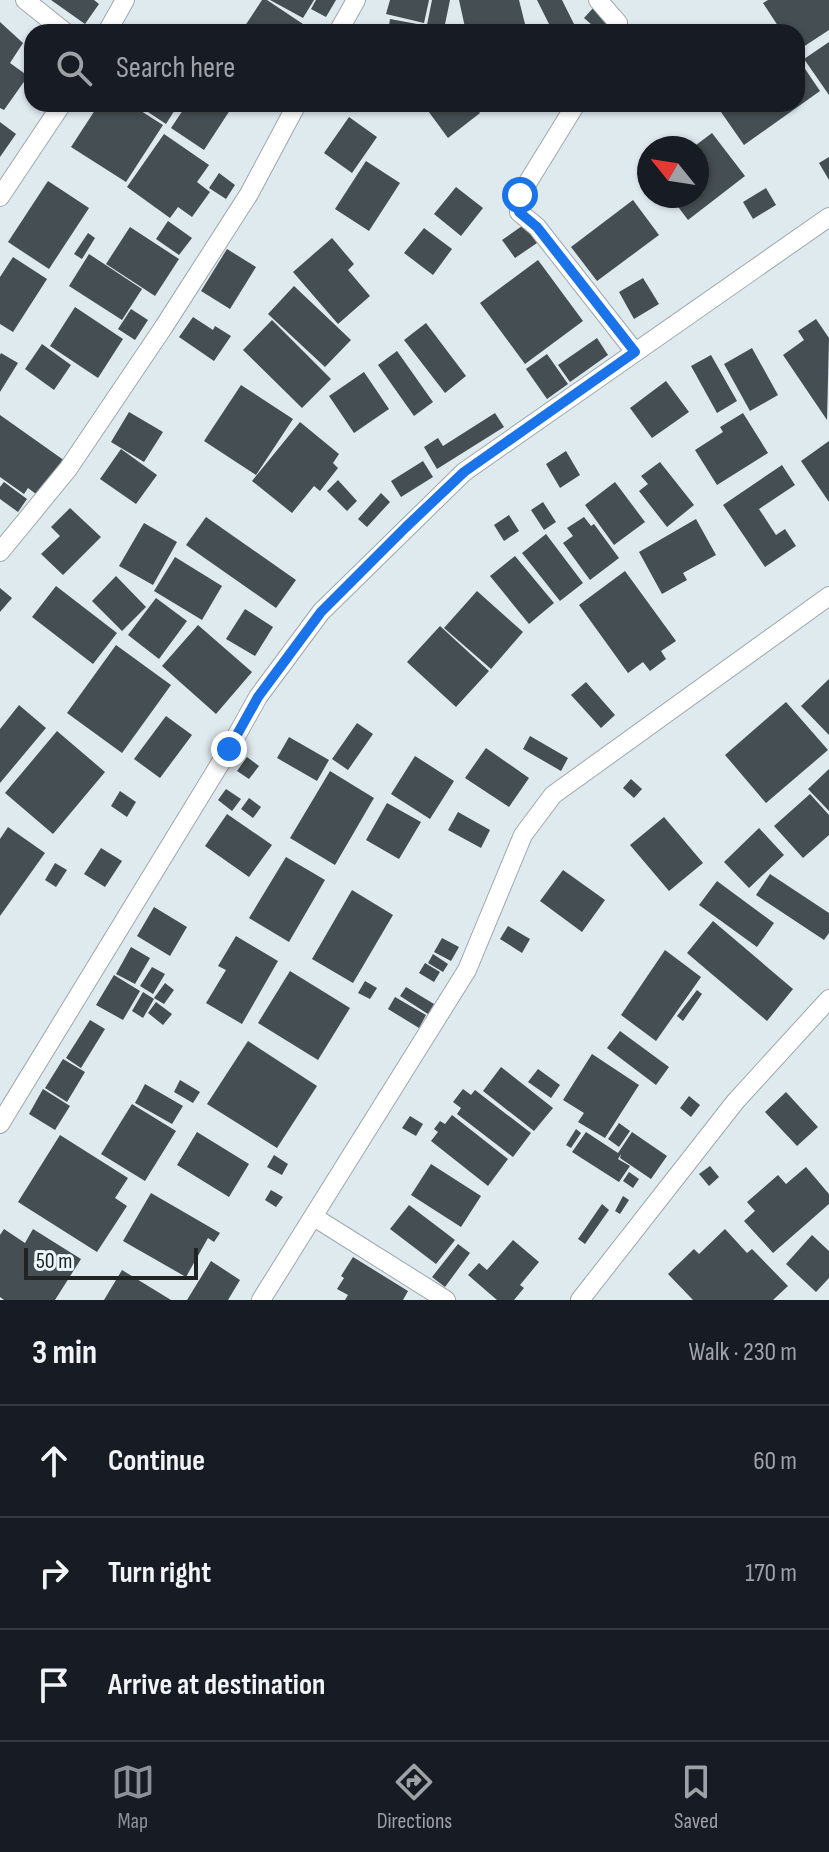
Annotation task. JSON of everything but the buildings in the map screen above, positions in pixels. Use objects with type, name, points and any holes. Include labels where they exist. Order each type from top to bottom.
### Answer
[{"type":"street","points":[[25,0],[55,24]]},
{"type":"street","points":[[112,24],[125,0]]},
{"type":"street","points":[[342,24],[356,0]]},
{"type":"street","points":[[598,0],[618,24]]},
{"type":"street","points":[[0,197],[57,112]]},
{"type":"street","points":[[0,552],[68,469],[163,328],[249,194],[293,112]]},
{"type":"street","points":[[571,112],[520,195],[519,212],[537,227],[635,352]]},
{"type":"street","points":[[0,1124],[258,697],[321,612],[464,472],[829,217]]},
{"type":"street","points":[[261,1300],[467,970],[523,835],[553,795],[829,596]]},
{"type":"street","points":[[580,1300],[735,1102],[829,999]]},
{"type":"street","points":[[314,1217],[446,1300]]},
{"type":"route","points":[[229,749],[258,697],[321,612],[406,527],[464,472],[635,352],[537,227],[519,212],[520,195]]}]
